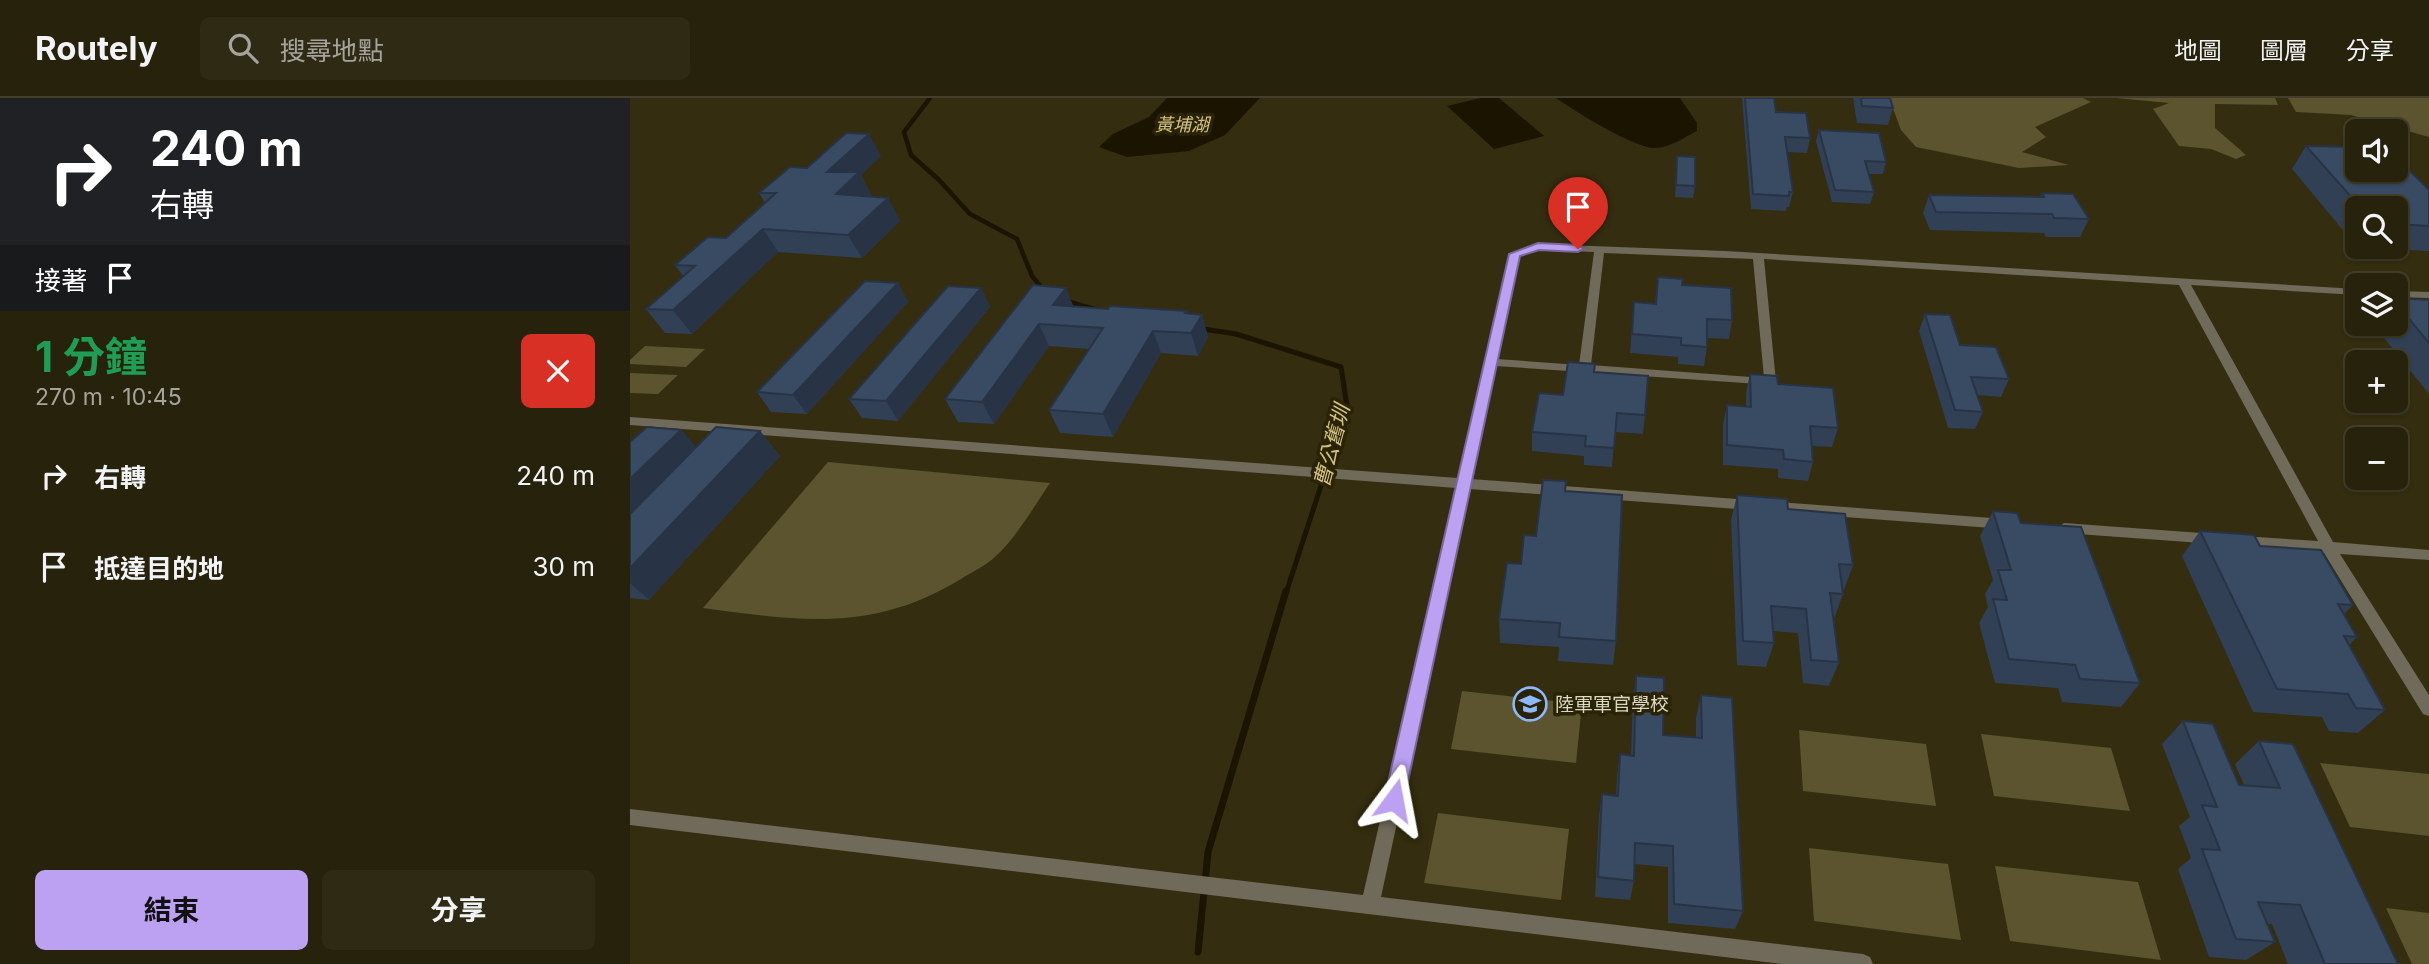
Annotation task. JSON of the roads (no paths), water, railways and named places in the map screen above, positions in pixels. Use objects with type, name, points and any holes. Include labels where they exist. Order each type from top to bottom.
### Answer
[{"type":"street","points":[[1370,905],[1514,254],[1538,247],[1758,256],[2345,291]]},
{"type":"street","points":[[1585,368],[1599,250]]},
{"type":"street","points":[[1489,362],[1770,382],[1758,256]]},
{"type":"street","points":[[2184,283],[2329,548],[2429,709]]},
{"type":"street","points":[[2408,294],[2429,295]]},
{"type":"street","points":[[630,421],[2023,525]]},
{"type":"street","points":[[2051,527],[2429,555]]},
{"type":"street","points":[[630,817],[1863,964]]},
{"type":"water","name":"黃埔湖","points":[[1167,98],[1260,98],[1225,135],[1189,151],[1127,157],[1099,147],[1113,134],[1149,117]]},
{"type":"water","points":[[1481,98],[1499,98],[1544,136],[1494,149],[1447,106]]},
{"type":"water","points":[[1556,98],[1680,98],[1697,123],[1697,131],[1667,146],[1647,147],[1606,129]]},
{"type":"waterway","name":"曹公舊圳","points":[[930,98],[904,132],[911,155],[939,180],[970,214],[1017,239],[1032,276],[1045,292]]},
{"type":"waterway","name":"曹公舊圳","points":[[1067,301],[1097,310]]},
{"type":"waterway","name":"曹公舊圳","points":[[1197,328],[1236,334],[1341,367],[1347,406],[1286,593]]},
{"type":"waterway","name":"曹公舊圳","points":[[1198,952],[1208,852],[1286,591]]},
{"type":"place","name":"陸軍軍官學校","points":[[1530,704]]}]
